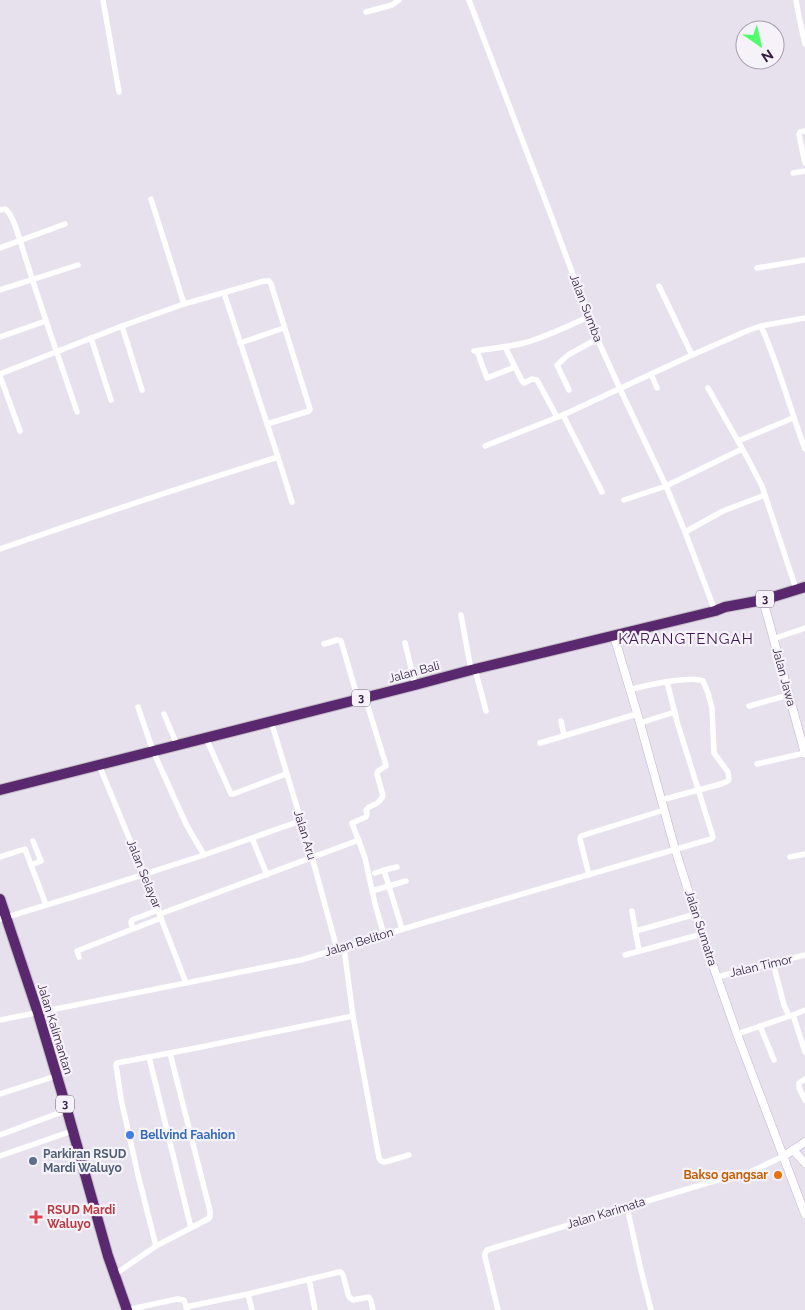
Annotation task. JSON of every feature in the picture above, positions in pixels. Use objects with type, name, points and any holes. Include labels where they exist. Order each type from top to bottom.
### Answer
[{"type":"highway","name":"Jalan Bali","points":[[0,790],[473,669],[614,636],[720,608],[764,600],[800,588]]},
{"type":"highway","name":"Jalan Kalimantan","points":[[0,900],[3,918],[38,1013],[114,1275],[127,1310]]},
{"type":"main road","name":"Jalan Jawa","points":[[764,600],[805,753]]},
{"type":"main road","name":"Jalan Sumatra","points":[[614,636],[702,934],[737,1034],[805,1214]]},
{"type":"main road","points":[[784,1156],[805,1142]]},
{"type":"main road","points":[[793,1150],[805,1163]]},
{"type":"street","points":[[103,0],[119,92]]},
{"type":"street","points":[[366,12],[392,5],[399,0]]},
{"type":"street","name":"Jalan Sumba","points":[[470,0],[597,339],[666,486],[720,608]]},
{"type":"street","points":[[796,0],[802,17],[805,44]]},
{"type":"street","points":[[805,131],[799,133],[805,163]]},
{"type":"street","points":[[793,173],[805,171]]},
{"type":"street","points":[[151,199],[184,304]]},
{"type":"street","points":[[0,210],[5,209],[10,212],[77,412]]},
{"type":"street","points":[[0,248],[65,224]]},
{"type":"street","points":[[757,268],[805,260]]},
{"type":"street","points":[[0,290],[78,265]]},
{"type":"street","points":[[20,431],[0,375],[122,326],[184,304],[264,281],[269,281],[271,284],[310,409],[310,411],[268,424]]},
{"type":"street","points":[[659,286],[692,355]]},
{"type":"street","points":[[224,293],[292,502]]},
{"type":"street","points":[[514,367],[487,378],[475,351],[526,342],[588,317]]},
{"type":"street","points":[[485,446],[560,416],[749,330],[805,318]]},
{"type":"street","points":[[0,337],[46,322]]},
{"type":"street","points":[[122,326],[142,390]]},
{"type":"street","points":[[761,326],[773,354],[805,450]]},
{"type":"street","points":[[240,343],[284,328]]},
{"type":"street","points":[[91,338],[111,400]]},
{"type":"street","points":[[569,390],[557,366],[568,355],[597,339]]},
{"type":"street","points":[[505,347],[522,381],[524,383],[532,378],[537,380],[560,416],[602,492]]},
{"type":"street","points":[[651,374],[657,388]]},
{"type":"street","points":[[708,388],[757,476],[800,588]]},
{"type":"street","points":[[738,442],[793,418]]},
{"type":"street","points":[[624,500],[666,486],[742,449]]},
{"type":"street","points":[[0,549],[85,519],[278,457]]},
{"type":"street","points":[[685,532],[723,511],[765,496]]},
{"type":"street","points":[[461,615],[473,669],[486,711]]},
{"type":"street","points":[[773,639],[805,628]]},
{"type":"street","points":[[324,644],[341,641],[386,766],[378,771],[383,796],[381,800],[378,804],[366,810],[366,817],[352,823],[367,866],[384,935]]},
{"type":"street","points":[[405,643],[415,685]]},
{"type":"street","points":[[629,690],[656,683],[700,679],[708,693],[712,708],[714,753],[728,772],[729,780],[699,791],[661,800]]},
{"type":"street","points":[[667,682],[699,791]]},
{"type":"street","points":[[749,706],[789,696]]},
{"type":"street","points":[[138,707],[153,751],[188,826],[204,855]]},
{"type":"street","points":[[640,723],[675,712]]},
{"type":"street","points":[[164,714],[177,745]]},
{"type":"street","points":[[540,742],[637,714]]},
{"type":"street","name":"Jalan Aru","points":[[271,721],[312,857],[336,949]]},
{"type":"street","points":[[560,721],[564,735]]},
{"type":"street","points":[[137,725],[144,722]]},
{"type":"street","points":[[206,738],[231,794],[286,774]]},
{"type":"street","points":[[757,764],[805,753]]},
{"type":"street","name":"Jalan Selayar","points":[[99,765],[186,983]]},
{"type":"street","name":"Jalan Beliton","points":[[0,1020],[301,960],[676,850],[713,837],[699,791]]},
{"type":"street","points":[[589,875],[580,839],[581,836],[664,810]]},
{"type":"street","points":[[3,918],[204,855],[300,821]]},
{"type":"street","points":[[252,838],[267,875]]},
{"type":"street","points":[[79,957],[77,950],[160,914],[359,840]]},
{"type":"street","points":[[31,865],[41,861],[33,841]]},
{"type":"street","points":[[0,857],[25,849],[46,905]]},
{"type":"street","points":[[790,857],[805,854]]},
{"type":"street","points":[[375,873],[397,867]]},
{"type":"street","points":[[384,870],[402,930]]},
{"type":"street","points":[[374,890],[406,881]]},
{"type":"street","points":[[632,911],[640,951]]},
{"type":"street","points":[[132,926],[130,922],[132,920],[160,914]]},
{"type":"street","points":[[636,932],[696,914]]},
{"type":"street","points":[[625,955],[702,934]]},
{"type":"street","points":[[344,948],[353,1016],[379,1158],[383,1162],[408,1155]]},
{"type":"street","name":"Jalan Timor","points":[[717,977],[805,956]]},
{"type":"street","points":[[773,964],[784,1005],[791,1016],[805,1052]]},
{"type":"street","points":[[737,1034],[805,1010]]},
{"type":"street","points":[[156,1246],[138,1175],[115,1066],[117,1063],[353,1016]]},
{"type":"street","points":[[760,1026],[774,1060]]},
{"type":"street","points":[[114,1275],[156,1246],[208,1219],[210,1216],[170,1053]]},
{"type":"street","points":[[149,1057],[191,1228]]},
{"type":"street","points":[[0,1094],[56,1076]]},
{"type":"street","points":[[805,1080],[799,1083],[798,1086],[805,1100]]},
{"type":"street","points":[[0,1135],[67,1110]]},
{"type":"street","points":[[0,1156],[72,1131]]},
{"type":"street","name":"Jalan Karimata","points":[[498,1310],[485,1257],[487,1250],[627,1207],[748,1174],[784,1156]]},
{"type":"street","points":[[627,1207],[651,1310]]},
{"type":"street","points":[[127,1310],[177,1298],[184,1300],[187,1308],[341,1272],[349,1297],[353,1300],[368,1297],[373,1310]]},
{"type":"street","points":[[309,1279],[314,1310]]},
{"type":"street","points":[[248,1294],[252,1310]]},
{"type":"place","name":"Bellvind Faahion","points":[[130,1135]]},
{"type":"place","name":"Parkiran RSUD Mardi Waluyo","points":[[33,1161]]},
{"type":"place","name":"Bakso gangsar","points":[[778,1175]]},
{"type":"place","name":"RSUD Mardi Waluyo","points":[[36,1217]]},
{"type":"district","name":"KARANGTENGAH","points":[[686,639]]}]
